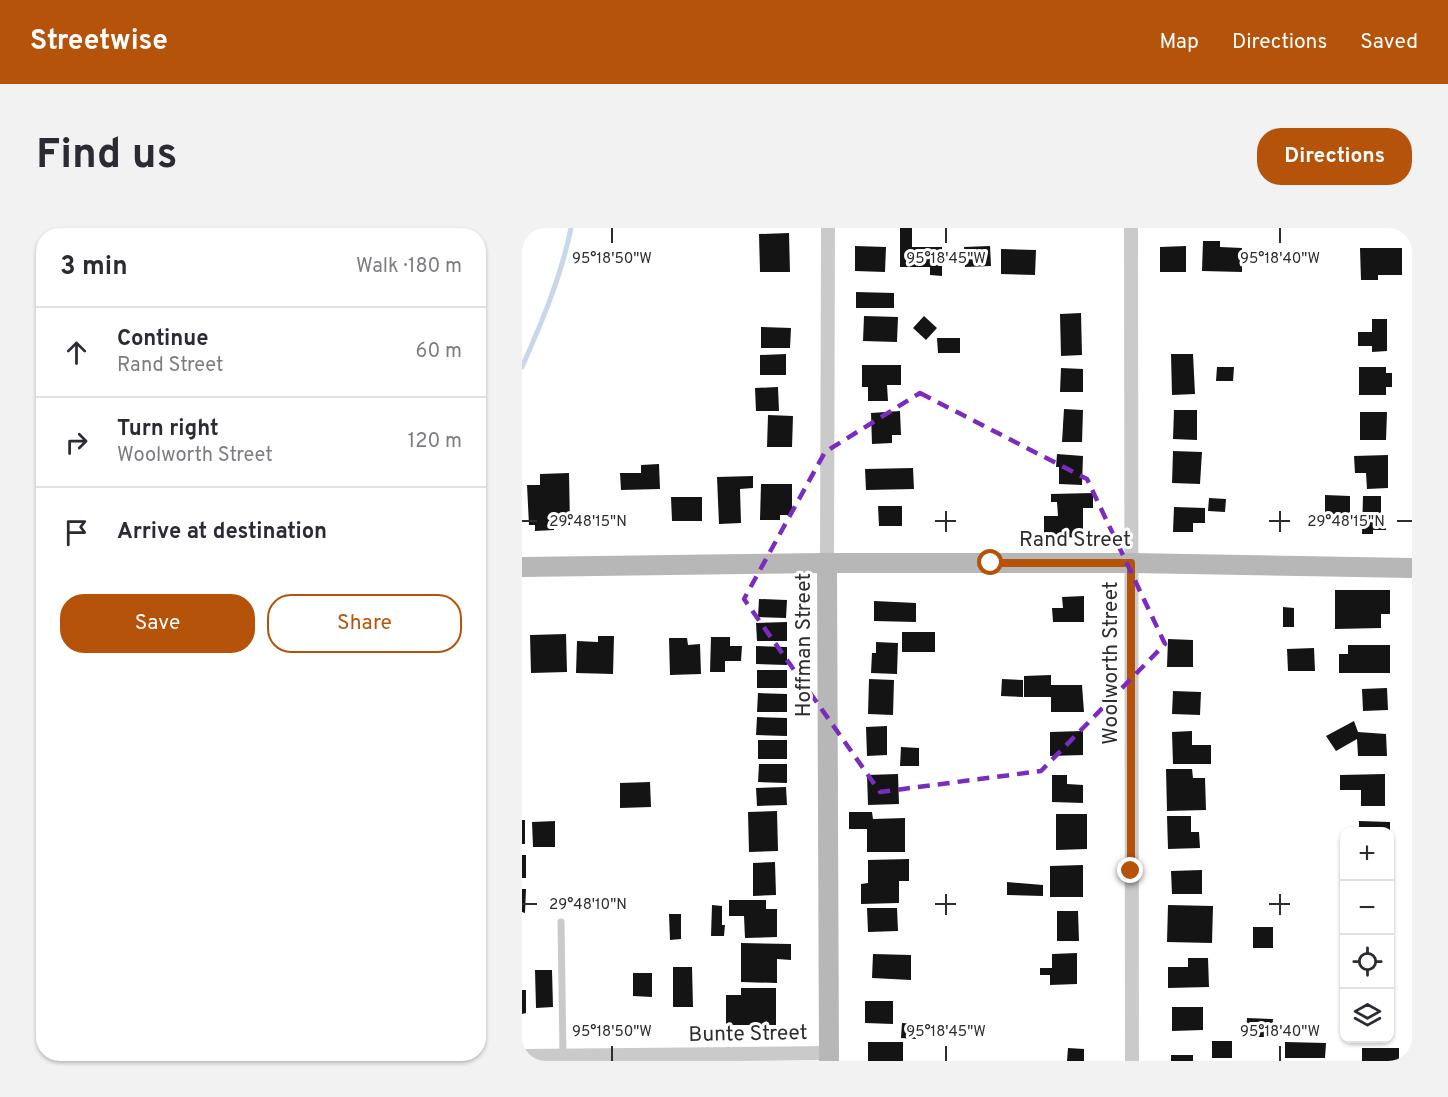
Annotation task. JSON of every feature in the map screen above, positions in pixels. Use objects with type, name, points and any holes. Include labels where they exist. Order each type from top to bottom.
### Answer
[{"type":"street","name":"Hoffman Street","points":[[828,228],[827,563],[830,1057]]},
{"type":"street","name":"Woolworth Street","points":[[1131,228],[1132,1061]]},
{"type":"street","name":"Rand Street","points":[[522,567],[827,563],[1131,563],[1412,568]]},
{"type":"street","name":"Bunte Street","points":[[522,1056],[830,1057]]},
{"type":"lane","points":[[561,922],[563,1056]]},
{"type":"highlighted area","points":[[920,393],[1087,479],[1165,644],[1041,771],[880,792],[744,599],[825,452]]},
{"type":"building","points":[[900,228],[912,228],[912,247],[942,247],[942,276],[930,275],[930,267],[900,267]]},
{"type":"building","points":[[789,233],[790,272],[760,272],[759,234]]},
{"type":"building","points":[[1203,241],[1220,241],[1220,247],[1242,248],[1242,272],[1202,271]]},
{"type":"building","points":[[855,246],[886,247],[885,272],[855,271]]},
{"type":"building","points":[[990,246],[991,266],[965,267],[964,247]]},
{"type":"building","points":[[1186,246],[1186,272],[1160,272],[1160,247]]},
{"type":"building","points":[[1360,248],[1402,248],[1402,275],[1378,275],[1378,280],[1361,280]]},
{"type":"building","points":[[1001,249],[1036,250],[1035,275],[1001,274]]},
{"type":"building","points":[[856,292],[894,293],[894,308],[856,308]]},
{"type":"building","points":[[1081,313],[1082,355],[1061,356],[1060,314]]},
{"type":"building","points":[[864,316],[898,317],[897,342],[863,341]]},
{"type":"building","points":[[924,316],[937,328],[926,340],[913,328]]},
{"type":"building","points":[[1372,319],[1387,319],[1387,351],[1372,352],[1372,346],[1358,346],[1358,332],[1372,332]]},
{"type":"building","points":[[761,327],[791,328],[790,348],[761,348]]},
{"type":"building","points":[[937,338],[960,338],[960,353],[938,353]]},
{"type":"building","points":[[786,354],[786,375],[760,375],[760,355]]},
{"type":"building","points":[[1171,354],[1193,354],[1195,394],[1172,395]]},
{"type":"building","points":[[862,365],[901,365],[901,385],[887,385],[888,401],[868,401],[868,387],[862,387]]},
{"type":"building","points":[[1217,367],[1234,367],[1233,381],[1216,381]]},
{"type":"building","points":[[1359,367],[1386,367],[1386,373],[1392,373],[1392,387],[1386,387],[1386,395],[1359,395]]},
{"type":"building","points":[[1061,368],[1083,369],[1083,392],[1060,392]]},
{"type":"building","points":[[778,387],[779,411],[756,411],[755,388]]},
{"type":"building","points":[[1064,409],[1083,410],[1082,442],[1062,442]]},
{"type":"building","points":[[1174,410],[1197,410],[1197,440],[1173,439]]},
{"type":"building","points":[[900,411],[901,435],[892,435],[892,443],[872,444],[871,413]]},
{"type":"building","points":[[1360,412],[1387,412],[1386,440],[1360,440]]},
{"type":"building","points":[[768,415],[793,416],[792,447],[767,447]]},
{"type":"building","points":[[1173,451],[1202,452],[1200,484],[1172,483]]},
{"type":"building","points":[[1057,454],[1083,456],[1082,485],[1059,484],[1059,467],[1056,467]]},
{"type":"building","points":[[1388,455],[1388,488],[1367,489],[1366,473],[1355,473],[1354,456]]},
{"type":"building","points":[[659,464],[660,489],[621,490],[620,473],[641,473],[641,465]]},
{"type":"building","points":[[913,468],[914,489],[866,490],[865,469]]},
{"type":"building","points":[[569,473],[570,525],[554,525],[554,530],[535,531],[535,525],[529,525],[527,485],[540,485],[540,474]]},
{"type":"building","points":[[753,476],[753,488],[740,489],[741,523],[719,524],[717,477]]},
{"type":"building","points":[[761,484],[792,484],[792,515],[780,515],[780,520],[760,520]]},
{"type":"building","points":[[1093,493],[1093,508],[1083,508],[1083,537],[1044,538],[1044,516],[1058,516],[1057,502],[1051,502],[1051,494]]},
{"type":"building","points":[[1325,495],[1350,496],[1350,514],[1325,514]]},
{"type":"building","points":[[1363,496],[1381,496],[1381,513],[1386,513],[1386,530],[1373,530],[1373,534],[1362,534]]},
{"type":"building","points":[[671,497],[702,497],[702,521],[672,521]]},
{"type":"building","points":[[1209,498],[1226,499],[1225,512],[1208,511]]},
{"type":"building","points":[[878,506],[902,506],[902,526],[879,526]]},
{"type":"building","points":[[1174,507],[1205,508],[1205,523],[1193,523],[1193,532],[1173,532]]},
{"type":"building","points":[[1335,590],[1390,590],[1390,614],[1381,614],[1381,628],[1335,629]]},
{"type":"building","points":[[1084,596],[1084,622],[1053,622],[1052,608],[1063,608],[1062,597]]},
{"type":"building","points":[[759,599],[787,600],[786,618],[758,617]]},
{"type":"building","points":[[874,601],[916,603],[916,622],[874,621]]},
{"type":"building","points":[[1283,607],[1294,608],[1294,627],[1283,627]]},
{"type":"building","points":[[787,622],[787,641],[757,641],[756,623]]},
{"type":"building","points":[[902,632],[935,632],[935,652],[902,652]]},
{"type":"building","points":[[566,634],[567,672],[531,673],[530,635]]},
{"type":"building","points":[[598,636],[614,636],[613,674],[576,673],[577,641],[598,642]]},
{"type":"building","points":[[711,637],[730,637],[730,646],[742,646],[741,661],[725,661],[725,672],[710,672]]},
{"type":"building","points":[[669,638],[687,638],[688,645],[700,644],[701,674],[670,675]]},
{"type":"building","points":[[1168,639],[1193,640],[1193,667],[1167,667]]},
{"type":"building","points":[[876,642],[898,643],[897,674],[871,673],[872,653],[876,653]]},
{"type":"building","points":[[1348,645],[1390,645],[1390,673],[1339,673],[1339,654],[1348,654]]},
{"type":"building","points":[[756,646],[787,647],[787,665],[756,664]]},
{"type":"building","points":[[1314,648],[1315,671],[1288,671],[1287,649]]},
{"type":"building","points":[[757,670],[787,670],[787,688],[757,688]]},
{"type":"building","points":[[1051,675],[1051,685],[1082,685],[1084,712],[1051,712],[1051,697],[1024,697],[1024,676]]},
{"type":"building","points":[[869,679],[894,680],[893,715],[868,714]]},
{"type":"building","points":[[1002,679],[1023,680],[1023,697],[1001,696]]},
{"type":"building","points":[[1387,688],[1388,710],[1363,711],[1362,689]]},
{"type":"building","points":[[1173,691],[1201,692],[1200,715],[1172,714]]},
{"type":"building","points":[[758,693],[787,694],[787,712],[757,712]]},
{"type":"building","points":[[757,717],[787,718],[787,736],[756,735]]},
{"type":"building","points":[[1354,721],[1358,732],[1386,734],[1387,756],[1358,756],[1357,739],[1336,751],[1326,736]]},
{"type":"building","points":[[887,726],[887,755],[867,756],[866,727]]},
{"type":"building","points":[[1083,731],[1083,755],[1050,756],[1050,732]]},
{"type":"building","points":[[1192,731],[1192,745],[1211,745],[1211,764],[1173,764],[1172,732]]},
{"type":"building","points":[[758,740],[787,740],[787,759],[758,759]]},
{"type":"building","points":[[901,747],[919,748],[919,766],[900,766]]},
{"type":"building","points":[[759,764],[787,764],[787,783],[758,782]]},
{"type":"building","points":[[1166,769],[1192,769],[1193,778],[1205,778],[1206,810],[1167,811]]},
{"type":"building","points":[[898,774],[899,804],[868,805],[867,775]]},
{"type":"building","points":[[1385,774],[1385,806],[1361,806],[1361,790],[1340,790],[1340,775]]},
{"type":"building","points":[[1052,775],[1067,775],[1067,784],[1083,785],[1083,803],[1052,802]]},
{"type":"building","points":[[650,782],[651,807],[620,808],[620,783]]},
{"type":"building","points":[[786,787],[787,805],[757,806],[756,788]]},
{"type":"building","points":[[777,811],[778,851],[749,852],[748,812]]},
{"type":"building","points":[[849,812],[872,812],[873,819],[905,818],[905,852],[867,852],[867,829],[849,829]]},
{"type":"building","points":[[1056,814],[1087,814],[1087,849],[1056,850]]},
{"type":"building","points":[[1167,816],[1191,816],[1191,832],[1199,832],[1200,848],[1168,849]]},
{"type":"building","points":[[522,820],[525,820],[525,844],[522,844]]},
{"type":"building","points":[[555,821],[555,847],[533,847],[532,822]]},
{"type":"building","points":[[1359,821],[1390,822],[1390,827],[1359,827]]},
{"type":"building","points":[[522,855],[526,855],[526,878],[522,878]]},
{"type":"building","points":[[909,859],[909,881],[899,881],[899,903],[861,904],[861,884],[868,883],[868,860]]},
{"type":"building","points":[[775,862],[776,895],[753,896],[753,863]]},
{"type":"building","points":[[1083,865],[1083,897],[1050,897],[1050,866]]},
{"type":"building","points":[[1202,870],[1202,894],[1172,894],[1171,871]]},
{"type":"building","points":[[1007,882],[1043,885],[1043,896],[1007,895]]},
{"type":"building","points":[[522,889],[526,889],[525,913],[522,912]]},
{"type":"building","points":[[729,900],[766,900],[766,909],[777,909],[777,937],[745,938],[744,916],[729,916]]},
{"type":"building","points":[[712,905],[722,906],[724,936],[711,936]]},
{"type":"building","points":[[1168,905],[1213,906],[1212,943],[1167,942]]},
{"type":"building","points":[[867,908],[897,908],[898,931],[868,932]]},
{"type":"building","points":[[1057,911],[1078,911],[1079,941],[1057,941]]},
{"type":"building","points":[[669,914],[681,914],[681,939],[670,940]]},
{"type":"building","points":[[1253,927],[1273,927],[1273,948],[1253,948]]},
{"type":"building","points":[[741,943],[791,944],[791,960],[777,959],[777,983],[741,982]]},
{"type":"building","points":[[1077,953],[1077,984],[1050,985],[1050,975],[1040,975],[1040,968],[1052,968],[1052,954]]},
{"type":"building","points":[[873,954],[911,955],[911,980],[872,978]]},
{"type":"building","points":[[1188,958],[1208,958],[1209,987],[1168,988],[1168,967],[1188,967]]},
{"type":"building","points":[[673,967],[692,967],[693,1007],[673,1007]]},
{"type":"building","points":[[535,970],[552,970],[553,1007],[536,1008]]},
{"type":"building","points":[[633,973],[652,973],[652,997],[633,996]]},
{"type":"building","points":[[741,988],[776,988],[776,1025],[726,1025],[726,995],[741,995]]},
{"type":"building","points":[[522,990],[526,990],[526,1013],[522,1014]]},
{"type":"building","points":[[865,1001],[893,1001],[893,1024],[865,1023]]},
{"type":"building","points":[[1172,1007],[1203,1007],[1203,1030],[1172,1031]]},
{"type":"building","points":[[1247,1018],[1273,1019],[1272,1037],[1246,1037]]},
{"type":"building","points":[[902,1023],[917,1024],[916,1039],[901,1038]]},
{"type":"building","points":[[1212,1041],[1232,1041],[1232,1058],[1212,1058]]},
{"type":"building","points":[[868,1042],[903,1042],[903,1061],[868,1061]]},
{"type":"building","points":[[1285,1042],[1326,1043],[1325,1058],[1285,1058]]},
{"type":"building","points":[[1068,1048],[1084,1049],[1084,1061],[1067,1061]]},
{"type":"building","points":[[1362,1048],[1399,1048],[1399,1061],[1362,1061]]},
{"type":"building","points":[[1171,1055],[1193,1055],[1193,1061],[1171,1061]]},
{"type":"waterway","points":[[522,367],[556,282],[571,228]]},
{"type":"route","points":[[991,563],[1131,563],[1131,871]]}]
